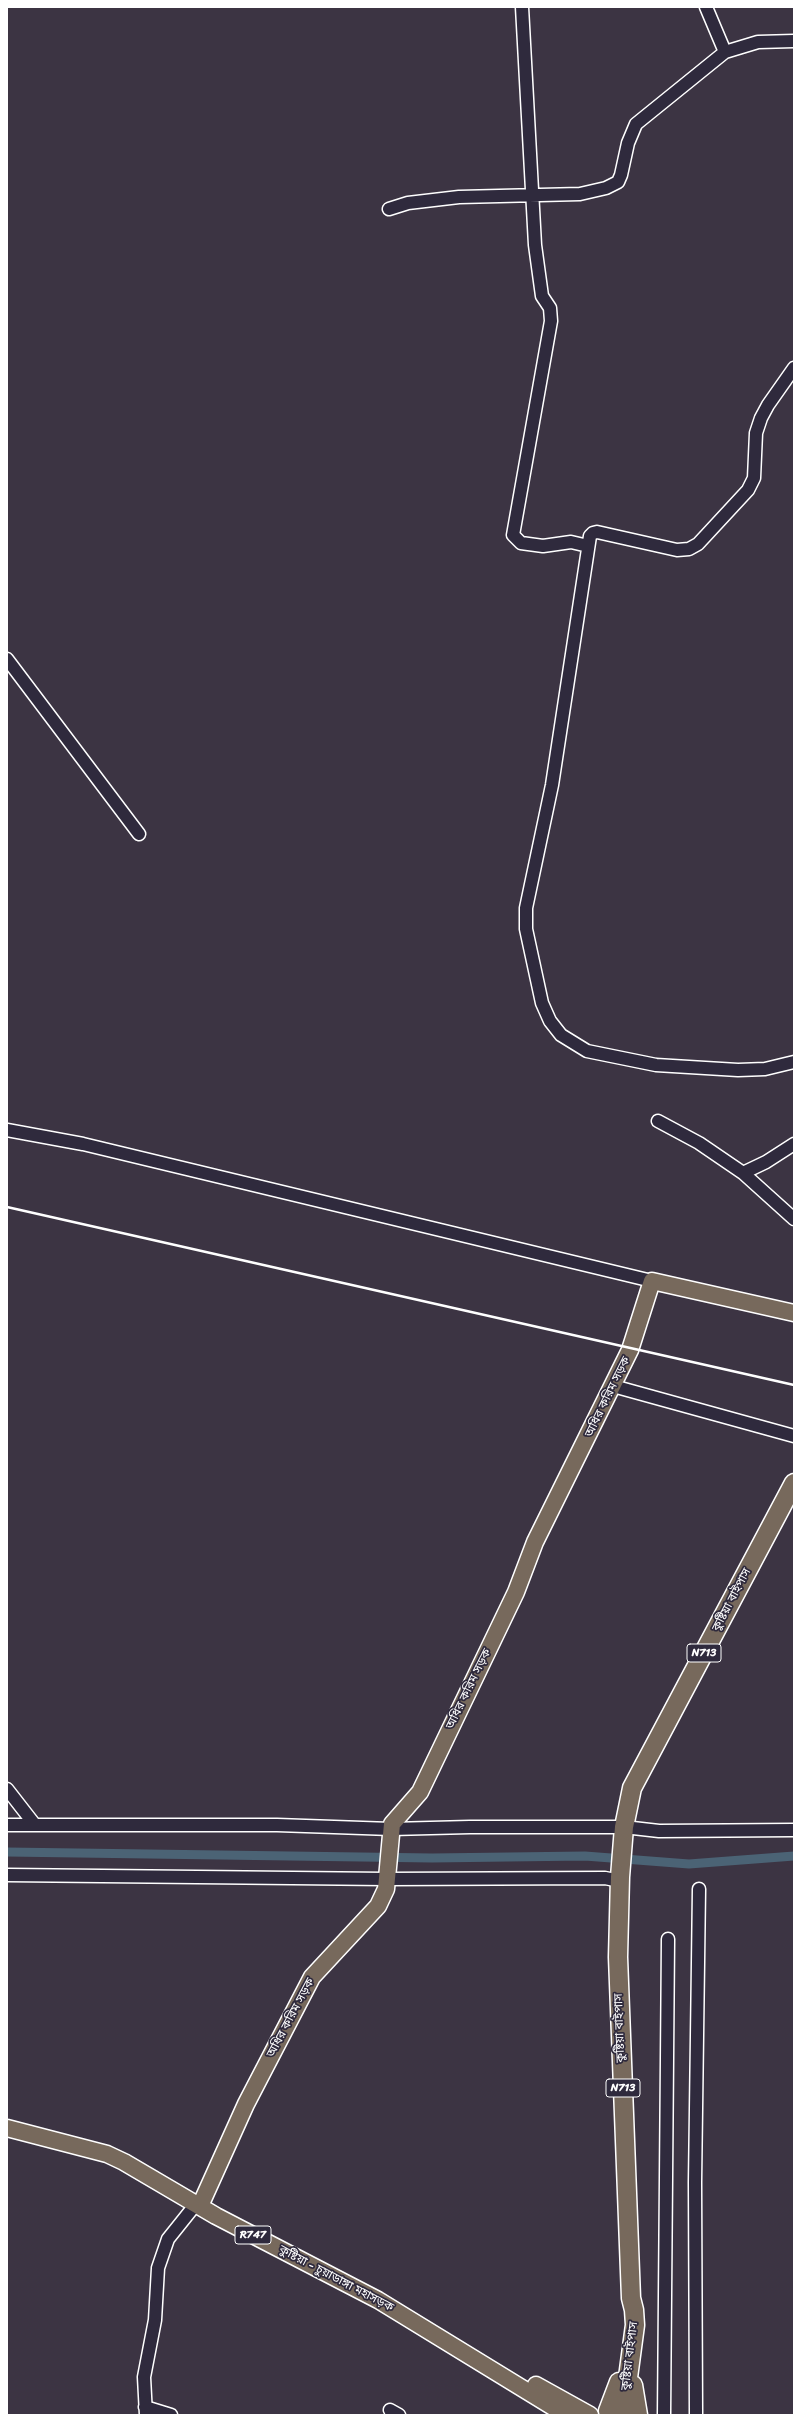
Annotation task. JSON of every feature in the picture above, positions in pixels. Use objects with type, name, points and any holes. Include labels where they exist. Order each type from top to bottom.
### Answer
[{"type":"highway","name":"কুষ্টিয়া বাইপাস","points":[[606,2414],[635,2326],[634,2310],[631,2298],[618,1957],[620,1879],[624,1829],[632,1788],[794,1483]]},
{"type":"highway","points":[[606,2414],[620,2362],[627,2347]]},
{"type":"highway","points":[[627,2347],[633,2396],[638,2415]]},
{"type":"main road","points":[[652,1281],[794,1313]]},
{"type":"main road","name":"অধির করিম সড়ক","points":[[198,2205],[246,2104],[312,1977],[378,1906],[386,1889],[390,1862],[390,1831],[396,1818],[406,1810],[420,1792],[516,1592],[535,1542],[630,1350],[652,1281]]},
{"type":"main road","name":"কুষ্টিয়া - চুয়াডাঙ্গা মহাসড়ক","points":[[7,2128],[107,2154],[124,2162],[198,2205],[378,2300],[489,2366],[500,2376],[566,2415]]},
{"type":"main road","points":[[489,2366],[507,2369],[606,2414]]},
{"type":"street","points":[[522,7],[535,245],[542,296],[550,308],[551,321],[513,535],[521,543],[543,546],[571,542],[588,546]]},
{"type":"street","points":[[706,7],[725,52]]},
{"type":"street","points":[[389,209],[408,203],[459,197],[580,194],[606,188],[618,182],[624,164],[628,143],[636,124],[725,52],[758,42],[794,41]]},
{"type":"street","points":[[794,368],[768,405],[758,426],[756,433],[754,478],[748,490],[698,544],[689,549],[677,550],[597,532],[590,536],[552,785],[526,908],[526,928],[542,1003],[550,1021],[561,1035],[587,1051],[656,1065],[738,1070],[765,1069],[794,1062]]},
{"type":"street","points":[[7,660],[139,834]]},
{"type":"street","points":[[658,1121],[699,1143],[743,1173],[794,1219]]},
{"type":"street","points":[[7,1130],[83,1144],[652,1281]]},
{"type":"street","points":[[743,1173],[766,1162],[794,1144]]},
{"type":"street","points":[[613,1386],[794,1436]]},
{"type":"street","points":[[7,1789],[35,1825]]},
{"type":"street","points":[[7,1825],[297,1825],[390,1831],[470,1826],[659,1831],[794,1830]]},
{"type":"street","points":[[7,1875],[387,1879],[620,1879]]},
{"type":"street","points":[[696,2415],[695,2182],[699,1889]]},
{"type":"street","points":[[664,2415],[668,1940]]},
{"type":"street","points":[[171,2415],[145,2411],[144,2377],[155,2320],[158,2268],[168,2239],[198,2205]]},
{"type":"waterway","points":[[7,1852],[432,1858],[585,1856],[689,1864],[794,1856]]},
{"type":"railway","points":[[7,1207],[794,1385]]}]
